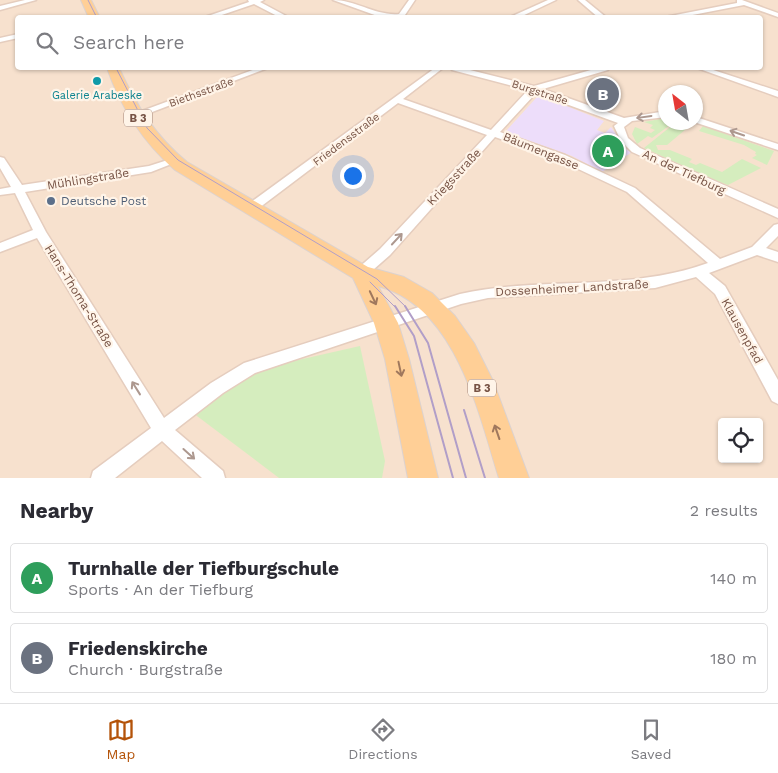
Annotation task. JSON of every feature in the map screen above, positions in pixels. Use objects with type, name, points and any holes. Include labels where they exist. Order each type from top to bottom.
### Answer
[{"type":"main road","points":[[86,0],[94,15]]},
{"type":"main road","name":"B 3","points":[[113,70],[136,115],[155,143],[174,161],[361,273],[393,280],[420,295],[434,307],[464,344],[476,371],[514,478]]},
{"type":"main road","points":[[361,273],[386,323],[397,359],[423,478]]},
{"type":"street","points":[[0,8],[33,0]]},
{"type":"street","points":[[336,0],[380,15]]},
{"type":"street","points":[[400,15],[412,0]]},
{"type":"street","points":[[518,15],[553,0]]},
{"type":"street","points":[[581,0],[600,15]]},
{"type":"street","points":[[214,15],[256,1],[282,15]]},
{"type":"street","points":[[677,15],[734,3],[745,3],[778,14]]},
{"type":"street","points":[[369,15],[373,13]]},
{"type":"street","points":[[0,40],[15,37]]},
{"type":"street","name":"Biethsstraße","points":[[136,115],[258,70]]},
{"type":"street","name":"Friedensstraße","points":[[251,208],[436,70]]},
{"type":"street","name":"Burgstraße","points":[[463,70],[534,88],[622,122]]},
{"type":"street","points":[[534,88],[599,70]]},
{"type":"street","points":[[706,70],[778,94]]},
{"type":"street","name":"Kriegsstraße","points":[[361,273],[383,254],[534,88]]},
{"type":"street","name":"Bäumengasse","points":[[397,100],[561,157],[631,190],[718,264]]},
{"type":"street","points":[[622,122],[658,115]]},
{"type":"street","name":"An der Tiefburg","points":[[622,122],[619,126],[622,135],[636,150],[778,214]]},
{"type":"street","points":[[703,122],[778,147]]},
{"type":"street","name":"Hans-Thoma-Straße","points":[[0,160],[19,190],[40,232],[162,430],[216,478]]},
{"type":"street","name":"Mühlingstraße","points":[[0,192],[151,169],[174,161]]},
{"type":"street","name":"Dossenheimer Landstraße","points":[[100,478],[218,388],[250,368],[434,307],[488,293],[655,283],[698,272],[757,250],[778,228]]},
{"type":"street","points":[[0,248],[40,232]]},
{"type":"street","points":[[757,250],[778,257]]},
{"type":"street","name":"Klausenpfad","points":[[698,272],[720,290],[778,396]]},
{"type":"shaded area","points":[[0,0],[778,0],[778,478],[0,478]]},
{"type":"shaded area","points":[[537,97],[544,97],[604,121],[597,130],[605,133],[611,127],[626,149],[632,152],[602,172],[572,156],[508,133],[506,131]]},
{"type":"green space","points":[[658,119],[658,130],[663,130],[652,138],[648,136],[637,144],[632,134],[635,127],[651,133],[655,130],[650,128],[653,125],[644,122]]},
{"type":"green space","points":[[703,126],[774,151],[767,165],[752,158],[757,155],[755,154],[756,152],[744,145],[699,131],[703,130]]},
{"type":"green space","points":[[666,130],[685,130],[667,145],[656,145],[658,150],[670,150],[692,159],[689,162],[696,165],[700,163],[722,172],[742,159],[761,168],[728,185],[644,148]]},
{"type":"green space","points":[[360,346],[385,461],[382,478],[279,478],[193,413],[250,371]]},
{"type":"tram line","points":[[88,0],[96,15]]},
{"type":"tram line","points":[[117,70],[147,128],[178,160],[377,279],[405,306]]},
{"type":"tram line","points":[[370,282],[395,307]]},
{"type":"tram line","points":[[395,306],[414,336],[453,478]]},
{"type":"tram line","points":[[405,306],[428,343],[466,478]]},
{"type":"tram line","points":[[464,410],[485,478]]},
{"type":"place","name":"Galerie Arabeske","points":[[97,81]]},
{"type":"place","name":"Friedenskirche","points":[[603,94]]},
{"type":"place","name":"Turnhalle der Tiefburgschule","points":[[608,151]]},
{"type":"place","name":"Deutsche Post","points":[[51,201]]}]
